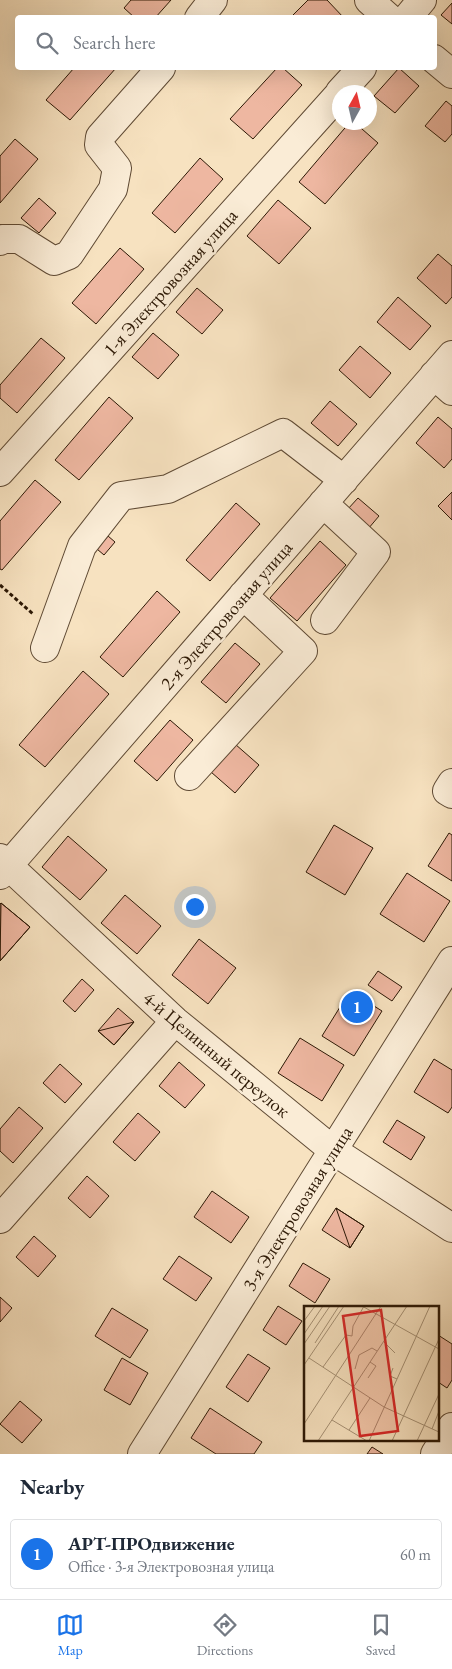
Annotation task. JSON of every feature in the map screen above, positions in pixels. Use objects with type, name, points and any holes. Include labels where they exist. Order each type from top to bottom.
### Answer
[{"type":"street","points":[[201,15],[213,0]]},
{"type":"street","points":[[369,0],[386,15]]},
{"type":"street","points":[[410,15],[422,0]]},
{"type":"street","points":[[437,61],[452,74]]},
{"type":"street","points":[[0,241],[2,239],[19,239],[54,261],[69,256],[113,189],[117,168],[99,145],[100,137],[159,70]]},
{"type":"street","name":"1-я Электровозная улица","points":[[347,85],[360,70]]},
{"type":"street","name":"1-я Электровозная улица","points":[[0,472],[332,102]]},
{"type":"street","name":"2-я Электровозная улица","points":[[3,866],[323,503],[443,383],[452,355]]},
{"type":"street","points":[[48,639],[82,546],[121,496],[168,488],[283,433],[344,480]]},
{"type":"street","points":[[323,503],[376,552],[325,620]]},
{"type":"street","points":[[189,776],[303,651],[243,595]]},
{"type":"street","points":[[452,783],[447,791],[452,794]]},
{"type":"street","name":"4-й Целинный переулок","points":[[3,866],[175,1021],[334,1151],[452,1228]]},
{"type":"street","name":"3-я Электровозная улица","points":[[142,1454],[452,961]]},
{"type":"street","points":[[0,1219],[175,1021]]},
{"type":"street","points":[[435,1454],[452,1427]]},
{"type":"path","points":[[0,585],[48,639]]},
{"type":"building","points":[[131,0],[171,0],[158,15],[132,15],[124,8]]},
{"type":"building","points":[[308,0],[327,0],[341,15],[293,15]]},
{"type":"building","points":[[452,3],[452,24],[441,15]]},
{"type":"building","points":[[72,70],[114,70],[70,120],[46,100]]},
{"type":"building","points":[[275,70],[285,70],[302,85],[253,139],[230,119]]},
{"type":"building","points":[[397,70],[401,70],[419,86],[395,113],[377,98],[377,93]]},
{"type":"building","points":[[446,101],[452,106],[452,134],[445,142],[425,126]]},
{"type":"building","points":[[343,130],[363,130],[378,143],[325,204],[299,182]]},
{"type":"building","points":[[15,139],[38,159],[0,203],[0,156]]},
{"type":"building","points":[[200,158],[223,179],[175,233],[152,213]]},
{"type":"building","points":[[39,198],[56,213],[39,233],[21,218]]},
{"type":"building","points":[[278,200],[311,228],[279,264],[247,236]]},
{"type":"building","points":[[120,248],[144,269],[96,324],[72,303]]},
{"type":"building","points":[[438,254],[452,266],[452,297],[446,304],[417,278]]},
{"type":"building","points":[[197,288],[223,310],[202,334],[176,312]]},
{"type":"building","points":[[398,297],[431,326],[410,350],[377,322]]},
{"type":"building","points":[[153,333],[179,355],[158,379],[132,357]]},
{"type":"building","points":[[41,338],[65,358],[17,413],[0,398],[0,385]]},
{"type":"building","points":[[360,346],[391,373],[370,398],[339,370]]},
{"type":"building","points":[[109,397],[133,418],[79,480],[55,460]]},
{"type":"building","points":[[330,401],[357,424],[338,446],[311,423]]},
{"type":"building","points":[[438,417],[452,429],[452,459],[444,468],[416,443]]},
{"type":"building","points":[[35,480],[61,502],[2,570],[0,569],[0,521]]},
{"type":"building","points":[[452,492],[452,520],[438,506]]},
{"type":"building","points":[[358,498],[379,516],[368,529],[347,510]]},
{"type":"building","points":[[236,503],[260,524],[210,581],[186,560]]},
{"type":"building","points":[[108,536],[115,542],[104,555],[97,549]]},
{"type":"building","points":[[320,541],[346,565],[297,621],[270,598]]},
{"type":"building","points":[[157,591],[180,612],[123,677],[100,657]]},
{"type":"building","points":[[235,643],[260,664],[226,703],[201,682]]},
{"type":"building","points":[[83,671],[109,694],[45,767],[19,745]]},
{"type":"building","points":[[170,720],[193,740],[157,781],[134,761]]},
{"type":"building","points":[[235,744],[259,765],[235,793],[211,772]]},
{"type":"building","points":[[334,825],[373,848],[345,895],[306,872]]},
{"type":"building","points":[[449,833],[452,835],[452,881],[428,866]]},
{"type":"building","points":[[68,836],[107,870],[80,900],[42,867]]},
{"type":"building","points":[[407,873],[450,901],[424,942],[380,914]]},
{"type":"building","points":[[125,895],[161,926],[137,954],[101,923]]},
{"type":"building","points":[[1,903],[30,927],[0,961]]},
{"type":"building","points":[[0,904],[30,927],[0,961]]},
{"type":"building","points":[[199,939],[236,968],[208,1004],[172,975]]},
{"type":"building","points":[[378,971],[402,987],[392,1001],[368,985]]},
{"type":"building","points":[[82,979],[94,990],[75,1012],[63,1001]]},
{"type":"building","points":[[350,991],[382,1011],[354,1056],[322,1036]]},
{"type":"building","points":[[118,1008],[134,1022],[114,1045],[98,1031]]},
{"type":"building","points":[[134,1022],[114,1045],[98,1031]]},
{"type":"building","points":[[300,1038],[344,1065],[322,1101],[278,1073]]},
{"type":"building","points":[[434,1059],[452,1070],[452,1107],[448,1113],[414,1092]]},
{"type":"building","points":[[179,1062],[205,1085],[185,1108],[159,1086]]},
{"type":"building","points":[[60,1064],[82,1084],[65,1103],[43,1083]]},
{"type":"building","points":[[19,1107],[43,1128],[13,1163],[0,1151],[0,1129]]},
{"type":"building","points":[[138,1113],[160,1132],[135,1161],[113,1142]]},
{"type":"building","points":[[397,1120],[425,1137],[411,1160],[383,1142]]},
{"type":"building","points":[[87,1176],[109,1196],[90,1218],[68,1198]]},
{"type":"building","points":[[212,1191],[249,1217],[231,1243],[194,1217]]},
{"type":"building","points":[[336,1208],[364,1226],[350,1248],[322,1230]]},
{"type":"building","points":[[336,1208],[364,1226],[350,1248]]},
{"type":"building","points":[[34,1236],[56,1256],[38,1277],[16,1257]]},
{"type":"building","points":[[179,1256],[212,1278],[196,1301],[163,1279]]},
{"type":"building","points":[[303,1263],[330,1279],[315,1303],[289,1286]]},
{"type":"building","points":[[0,1297],[12,1308],[0,1322]]},
{"type":"building","points":[[278,1306],[302,1321],[286,1345],[263,1330]]},
{"type":"building","points":[[112,1308],[148,1330],[130,1358],[95,1336]]},
{"type":"building","points":[[440,1336],[452,1344],[452,1380],[447,1388],[440,1383]]},
{"type":"building","points":[[248,1354],[270,1368],[248,1402],[226,1387]]},
{"type":"building","points":[[122,1358],[148,1373],[130,1405],[104,1390]]},
{"type":"building","points":[[20,1401],[42,1420],[22,1443],[0,1424]]},
{"type":"building","points":[[210,1408],[262,1442],[254,1454],[216,1454],[191,1438]]},
{"type":"building","points":[[372,1447],[383,1454],[367,1454]]},
{"type":"place","name":"АРТ-ПРОдвижение","points":[[357,1007]]}]
